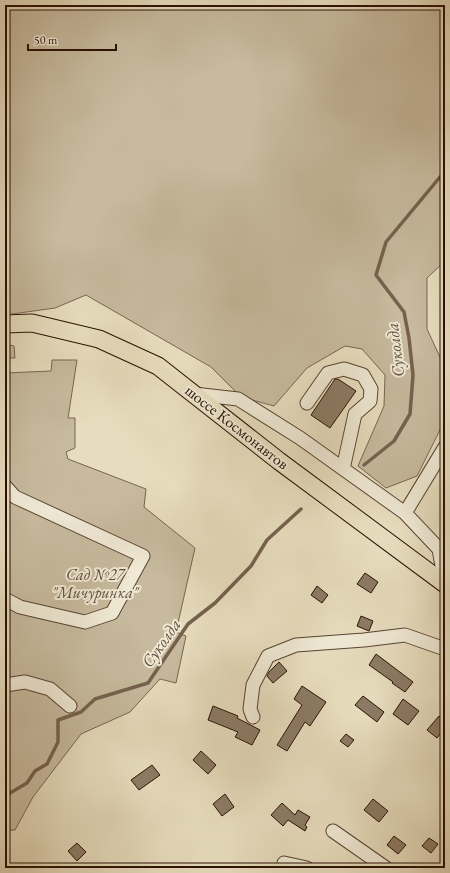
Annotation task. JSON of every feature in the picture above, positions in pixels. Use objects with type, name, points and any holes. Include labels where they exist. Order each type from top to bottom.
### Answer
[{"type":"main road","name":"шоссе Космонавтов","points":[[5,324],[32,323],[99,339],[158,366],[279,461],[445,584]]},
{"type":"street","points":[[307,403],[328,373],[344,368],[363,375],[371,389],[370,401],[355,414],[343,469]]},
{"type":"street","points":[[194,394],[238,399],[300,438],[405,513],[439,549],[445,584]]},
{"type":"street","points":[[405,513],[445,447]]},
{"type":"street","points":[[5,486],[15,497],[143,556],[112,613],[85,622],[20,607],[5,599]]},
{"type":"street","points":[[254,717],[250,709],[254,685],[268,656],[296,645],[364,640],[405,634],[445,649]]},
{"type":"street","points":[[5,685],[25,682],[50,689],[70,706]]},
{"type":"street","points":[[333,831],[386,868]]},
{"type":"street","points":[[284,864],[307,868]]},
{"type":"green space","points":[[5,5],[445,5],[445,261],[427,278],[427,329],[445,368],[445,420],[417,476],[386,488],[358,466],[384,406],[385,375],[362,349],[345,346],[307,368],[274,406],[241,397],[211,367],[86,295],[55,308],[5,315]]},
{"type":"green space","points":[[5,344],[14,346],[15,358],[5,358]]},
{"type":"green space","name":"Сад №27 \"Мичуринка\"","points":[[52,360],[77,360],[68,418],[75,418],[75,448],[66,452],[68,459],[146,489],[144,507],[195,548],[176,632],[186,636],[176,683],[160,679],[130,712],[81,734],[33,797],[15,830],[5,830],[5,373],[51,371]]},
{"type":"building","points":[[335,379],[338,379],[356,391],[330,428],[311,415]]},
{"type":"building","points":[[365,573],[378,582],[371,593],[357,584]]},
{"type":"building","points":[[317,586],[328,595],[322,603],[311,595]]},
{"type":"building","points":[[361,616],[373,621],[369,631],[357,626]]},
{"type":"building","points":[[376,654],[413,682],[405,692],[369,665]]},
{"type":"building","points":[[279,662],[287,671],[273,683],[267,676]]},
{"type":"building","points":[[302,686],[326,702],[310,726],[305,722],[287,751],[277,745],[302,705],[294,699]]},
{"type":"building","points":[[363,696],[384,712],[377,722],[355,705]]},
{"type":"building","points":[[403,699],[419,711],[408,725],[393,714]]},
{"type":"building","points":[[213,706],[238,716],[237,718],[260,730],[252,745],[235,737],[238,732],[208,720]]},
{"type":"building","points":[[439,716],[445,721],[445,728],[437,738],[427,730]]},
{"type":"building","points":[[346,734],[354,740],[348,747],[340,741]]},
{"type":"building","points":[[201,751],[216,765],[208,774],[193,760]]},
{"type":"building","points":[[152,765],[160,775],[139,790],[131,780]]},
{"type":"building","points":[[225,794],[234,807],[222,816],[213,804]]},
{"type":"building","points":[[373,799],[388,811],[379,822],[364,810]]},
{"type":"building","points":[[282,803],[295,815],[298,810],[310,817],[305,825],[307,827],[305,831],[288,820],[283,826],[271,815]]},
{"type":"building","points":[[394,836],[406,845],[398,854],[387,845]]},
{"type":"building","points":[[429,838],[438,844],[431,853],[422,846]]},
{"type":"building","points":[[77,843],[86,852],[77,861],[68,851]]},
{"type":"waterway","name":"Суколда","points":[[364,465],[394,441],[410,414],[413,375],[409,338],[404,312],[376,275],[386,242],[440,177],[445,176]]},
{"type":"waterway","name":"Суколда","points":[[5,798],[10,793],[27,783],[35,771],[47,764],[58,742],[58,720],[81,712],[95,699],[148,683],[188,624],[215,603],[251,566],[267,540],[301,509]]}]
